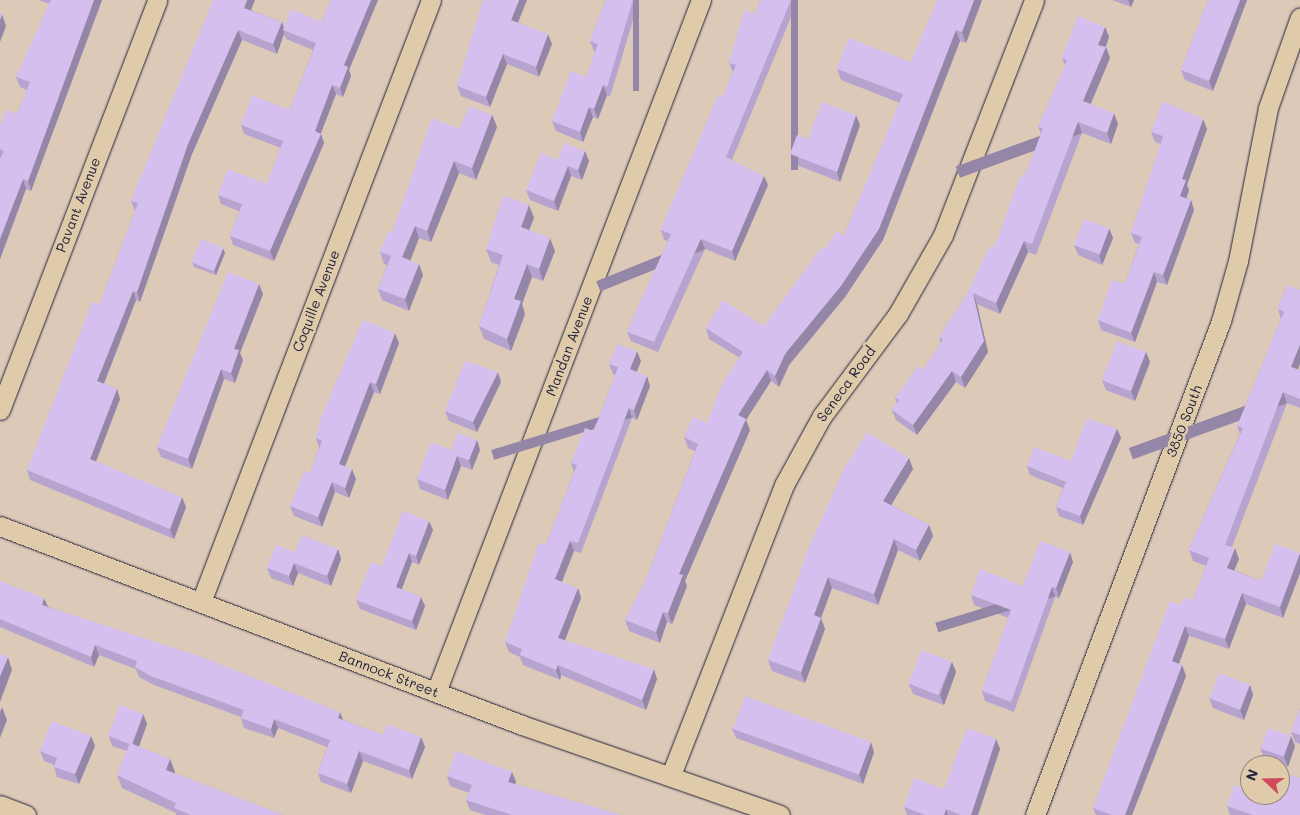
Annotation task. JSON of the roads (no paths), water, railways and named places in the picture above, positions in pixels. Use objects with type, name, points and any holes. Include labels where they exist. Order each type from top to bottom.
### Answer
[{"type":"street","name":"Pavant Avenue","points":[[0,410],[157,0]]},
{"type":"street","name":"Coquille Avenue","points":[[201,602],[432,0]]},
{"type":"street","name":"Mandan Avenue","points":[[436,692],[701,0]]},
{"type":"street","name":"Seneca Road","points":[[672,775],[784,485],[817,423],[898,314],[943,235],[1034,0]]},
{"type":"street","name":"3850 South","points":[[1035,815],[1221,321],[1238,261],[1268,108],[1300,17]]},
{"type":"street","name":"Bannock Street","points":[[0,526],[436,692],[780,815]]},
{"type":"street","points":[[0,805],[26,815]]}]
